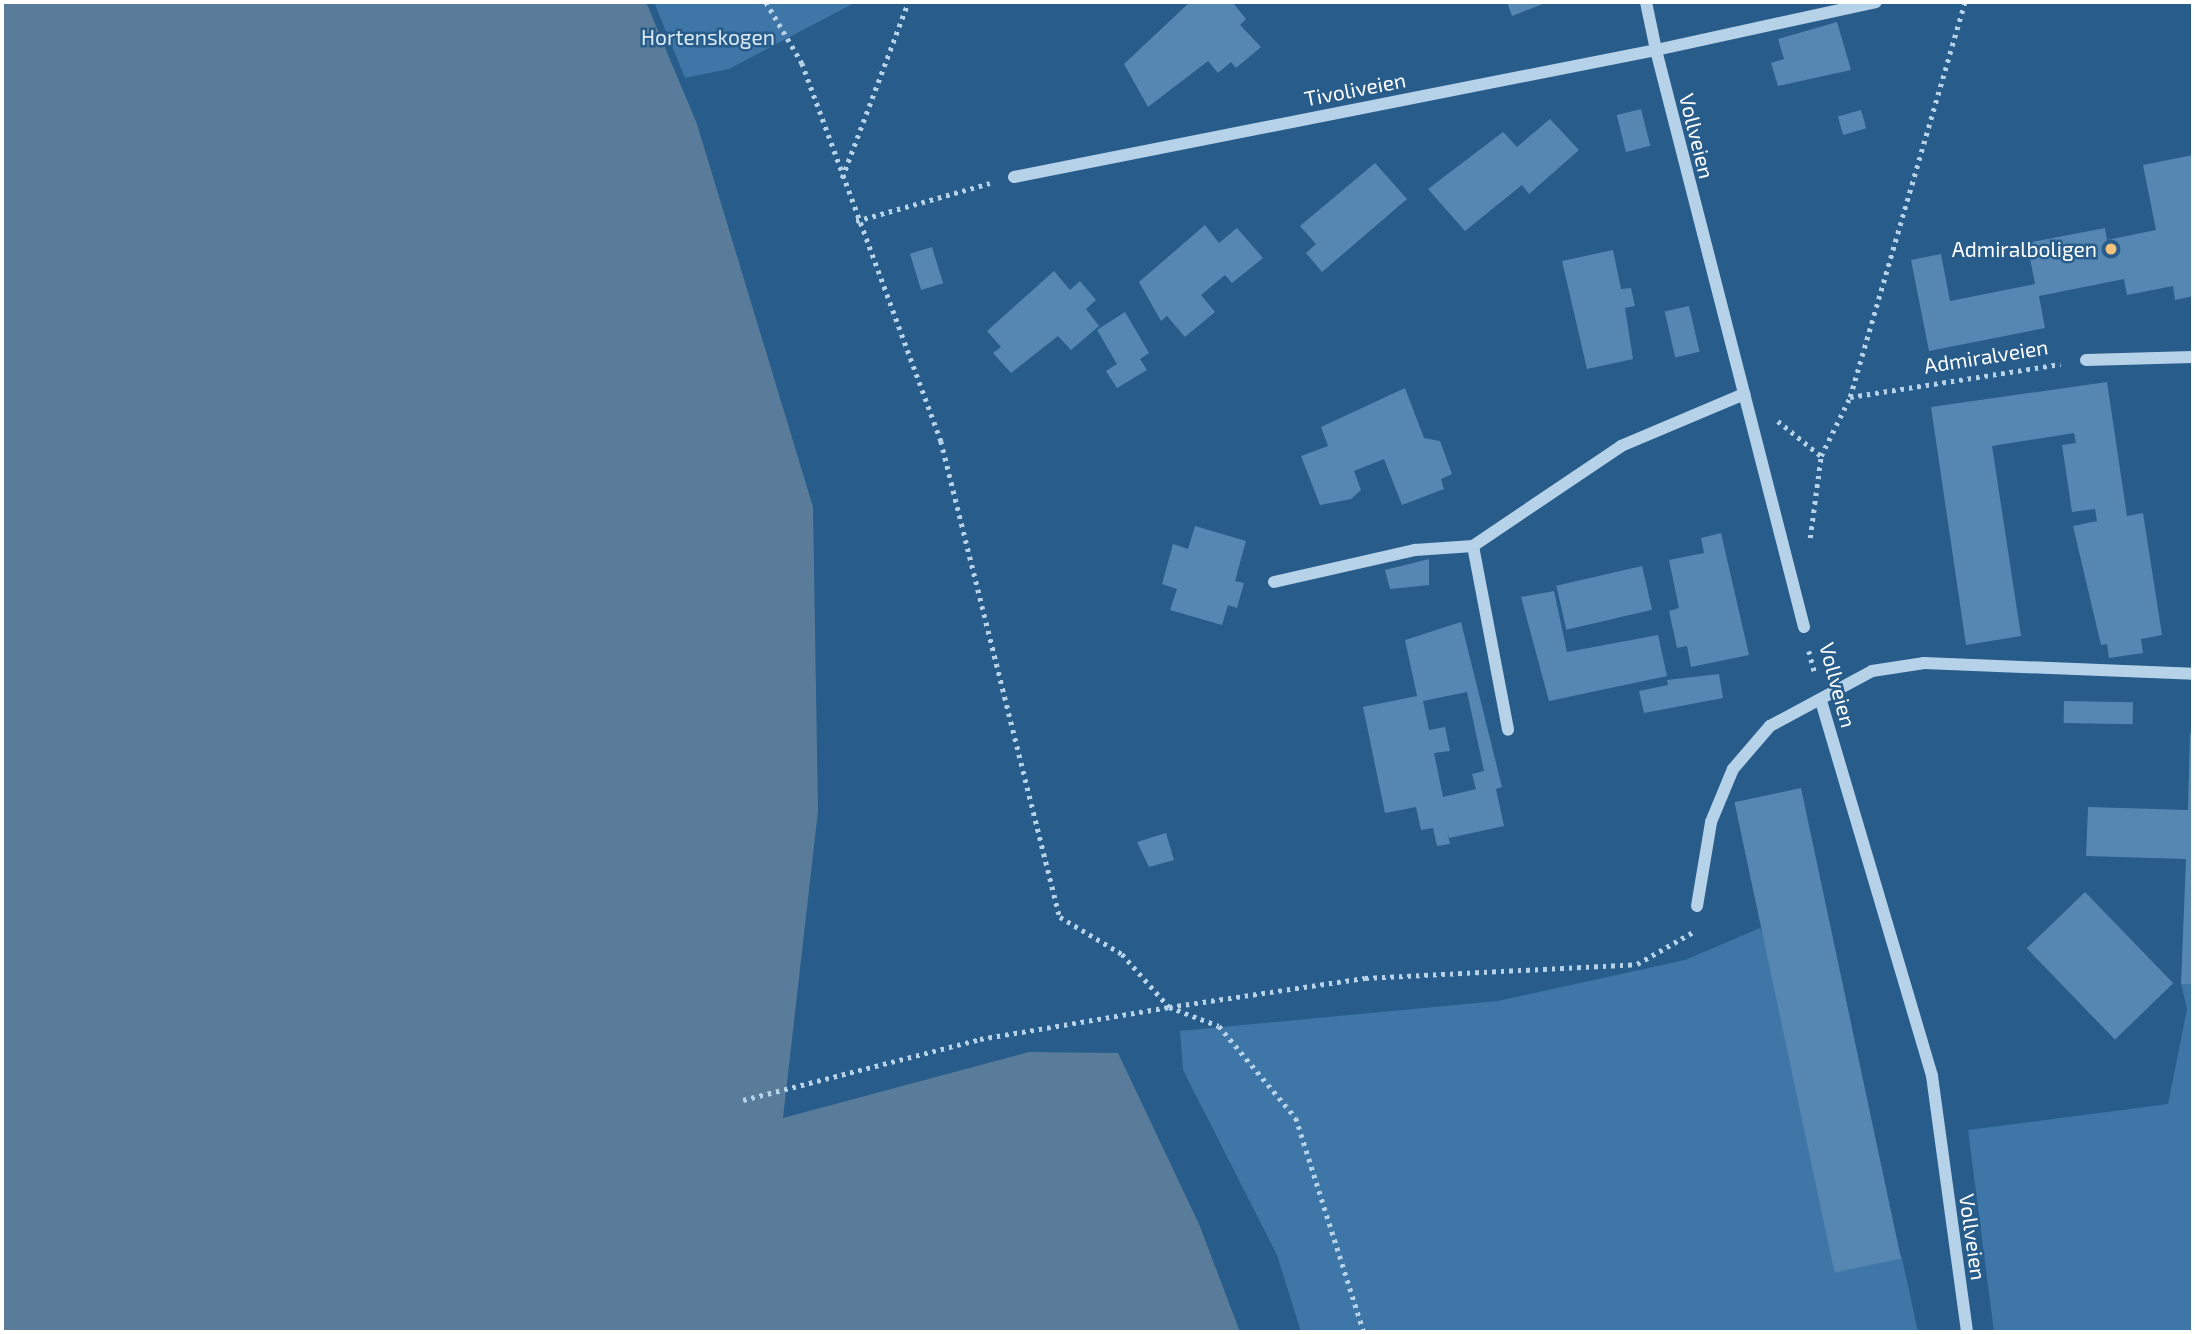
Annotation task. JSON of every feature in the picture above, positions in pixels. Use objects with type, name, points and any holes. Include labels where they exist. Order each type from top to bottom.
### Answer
[{"type":"street","points":[[1646,2],[1656,50]]},
{"type":"street","name":"Tivoliveien","points":[[1014,177],[1656,50],[1876,2]]},
{"type":"street","name":"Vollveien","points":[[1656,50],[1804,627]]},
{"type":"street","points":[[2086,360],[2193,356]]},
{"type":"street","points":[[1275,582],[1415,550],[1473,546],[1621,446],[1744,394]]},
{"type":"street","points":[[1473,546],[1507,730]]},
{"type":"street","points":[[1697,906],[1711,822],[1733,769],[1770,726],[1821,701],[1872,671],[1924,663],[2193,674]]},
{"type":"street","name":"Vollveien","points":[[1821,701],[1932,1076],[1967,1332]]},
{"type":"path","points":[[765,2],[802,63],[856,222],[941,441],[1059,917],[1122,954],[1169,1007],[1219,1026],[1296,1118],[1364,1332]]},
{"type":"path","points":[[841,178],[908,2]]},
{"type":"path","points":[[1821,456],[1850,397],[1965,2]]},
{"type":"path","points":[[856,222],[1014,177]]},
{"type":"path","name":"Admiralveien","points":[[1850,397],[2086,360]]},
{"type":"path","name":"Vollveien","points":[[1804,627],[1821,701]]},
{"type":"path","points":[[743,1100],[980,1039],[1169,1007],[1365,978],[1637,964],[1693,932],[1697,906]]},
{"type":"green space","name":"Hortenskogen","points":[[654,2],[856,2],[729,69],[685,78]]},
{"type":"green space","points":[[1760,928],[1902,1258],[1918,1332],[1301,1332],[1277,1255],[1183,1070],[1180,1031],[1498,1001],[1685,960]]},
{"type":"green space","points":[[2181,984],[2193,985],[2193,1332],[1994,1332],[1968,1130],[2168,1104],[2187,1009]]},
{"type":"shaded area","points":[[2,2],[646,2],[697,124],[813,507],[818,811],[783,1118],[1029,1052],[1118,1053],[1199,1224],[1240,1332],[2,1332]]},
{"type":"building","points":[[1190,2],[1233,3],[1246,19],[1240,25],[1261,47],[1236,68],[1231,62],[1218,73],[1208,61],[1148,107],[1124,64]]},
{"type":"building","points":[[1507,2],[1548,2],[1512,16]]},
{"type":"building","points":[[1837,22],[1851,70],[1778,86],[1771,63],[1784,59],[1778,39]]},
{"type":"building","points":[[1641,109],[1650,146],[1626,152],[1617,115]]},
{"type":"building","points":[[1861,110],[1866,128],[1843,135],[1838,117]]},
{"type":"building","points":[[1550,119],[1579,150],[1529,194],[1522,185],[1465,231],[1428,189],[1503,132],[1517,147]]},
{"type":"building","name":"Admiralboligen","points":[[2193,155],[2193,296],[2175,300],[2173,286],[2127,295],[2124,279],[2039,296],[2045,328],[1929,351],[1911,260],[1941,254],[1950,301],[2035,284],[2027,243],[2105,228],[2107,240],[2156,230],[2143,165]]},
{"type":"building","points":[[1375,163],[1407,199],[1322,272],[1306,253],[1316,244],[1300,226]]},
{"type":"building","points":[[1205,225],[1219,243],[1237,228],[1263,258],[1232,283],[1225,275],[1201,295],[1215,312],[1185,337],[1167,316],[1161,321],[1139,282]]},
{"type":"building","points":[[932,247],[943,283],[921,290],[910,254]]},
{"type":"building","points":[[1613,250],[1621,289],[1631,288],[1635,306],[1625,308],[1633,359],[1587,369],[1562,261]]},
{"type":"building","points":[[1054,271],[1070,290],[1080,281],[1096,300],[1086,309],[1099,326],[1071,350],[1058,336],[1011,373],[993,353],[1001,347],[987,331]]},
{"type":"building","points":[[1689,306],[1700,352],[1675,357],[1665,312]]},
{"type":"building","points":[[1125,312],[1149,353],[1140,359],[1147,370],[1117,388],[1106,371],[1117,364],[1097,330]]},
{"type":"building","points":[[2107,382],[2127,516],[2143,513],[2162,635],[2141,639],[2143,653],[2109,658],[2107,644],[2101,645],[2073,526],[2097,521],[2095,509],[2072,512],[2062,445],[2076,443],[2074,433],[1992,446],[2021,636],[1966,645],[1931,407]]},
{"type":"building","points":[[1405,388],[1424,438],[1440,441],[1452,474],[1441,479],[1444,489],[1402,505],[1384,459],[1354,471],[1361,490],[1351,499],[1320,505],[1301,456],[1328,446],[1321,427]]},
{"type":"building","points":[[1195,526],[1246,541],[1235,581],[1244,583],[1237,608],[1228,605],[1222,625],[1170,610],[1177,589],[1162,584],[1173,544],[1188,549]]},
{"type":"building","points":[[1721,533],[1749,655],[1691,667],[1687,646],[1677,648],[1669,611],[1679,608],[1669,560],[1704,553],[1701,538]]},
{"type":"building","points":[[1429,559],[1429,585],[1390,589],[1385,570]]},
{"type":"building","points":[[1642,566],[1652,610],[1566,630],[1556,586]]},
{"type":"building","points":[[1554,591],[1567,652],[1658,635],[1667,676],[1549,701],[1521,597]]},
{"type":"building","points":[[1461,622],[1502,787],[1496,789],[1504,826],[1449,838],[1447,831],[1450,844],[1437,846],[1433,828],[1421,830],[1416,807],[1385,813],[1363,707],[1417,696],[1405,640]],"holes":[[[1467,692],[1484,771],[1472,774],[1476,789],[1443,797],[1434,753],[1450,751],[1445,727],[1429,730],[1423,701]]]},
{"type":"building","points":[[1719,674],[1723,698],[1644,713],[1639,691],[1668,685],[1667,680]]},
{"type":"building","points":[[2064,701],[2133,702],[2133,724],[2064,723]]},
{"type":"building","points":[[2190,733],[2193,733],[2193,985],[2181,984],[2186,859],[2086,856],[2088,807],[2188,810]]},
{"type":"building","points":[[1801,788],[1901,1258],[1834,1273],[1734,802]]},
{"type":"building","points":[[1166,833],[1174,860],[1149,867],[1137,842]]},
{"type":"building","points":[[2085,892],[2173,983],[2115,1040],[2027,948]]},
{"type":"place","name":"Admiralboligen","points":[[2111,249]]}]
